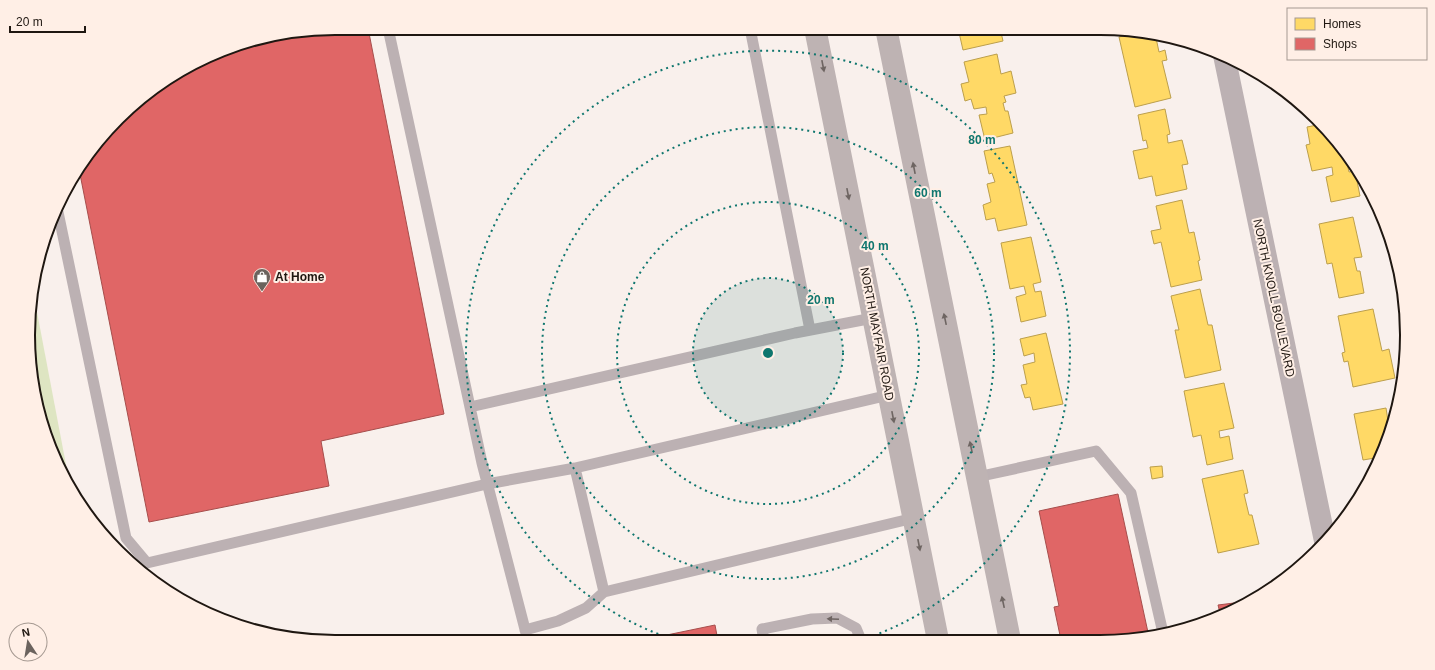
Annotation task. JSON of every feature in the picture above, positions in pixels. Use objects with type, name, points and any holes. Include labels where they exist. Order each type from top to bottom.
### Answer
[{"type":"main road","name":"NORTH MAYFAIR ROAD","points":[[816,35],[937,635]]},
{"type":"main road","points":[[887,35],[1009,635]]},
{"type":"street","name":"NORTH KNOLL BOULEVARD","points":[[1226,63],[1323,536]]},
{"type":"lane","points":[[390,35],[487,484],[526,635]]},
{"type":"lane","points":[[751,35],[810,330]]},
{"type":"lane","points":[[59,217],[126,538],[147,563],[487,484],[575,468],[889,394]]},
{"type":"lane","points":[[470,407],[810,330],[873,318]]},
{"type":"lane","points":[[977,477],[1096,452],[1131,493],[1162,628]]},
{"type":"lane","points":[[575,468],[604,592]]},
{"type":"lane","points":[[528,635],[586,608],[604,592],[914,518]]},
{"type":"lane","points":[[763,635],[762,629],[812,619],[837,618],[856,628],[859,635]]},
{"type":"green space","points":[[37,310],[67,470],[51,431],[41,394],[36,355],[35,335]]},
{"type":"building: Homes","points":[[960,35],[1002,35],[1003,41],[963,50]]},
{"type":"building: Homes","points":[[1119,37],[1157,41],[1159,52],[1165,50],[1167,60],[1162,61],[1171,98],[1135,107]]},
{"type":"building: Homes","points":[[997,54],[1001,74],[1011,71],[1016,93],[1004,96],[1006,102],[1003,103],[1005,111],[1008,111],[1013,133],[985,140],[979,115],[987,114],[986,107],[974,109],[971,99],[965,101],[961,84],[969,82],[964,62]]},
{"type":"building: Homes","points":[[1165,109],[1170,134],[1167,135],[1168,143],[1182,140],[1188,164],[1182,165],[1187,189],[1156,196],[1152,176],[1139,179],[1133,151],[1148,148],[1146,140],[1143,141],[1138,115]]},
{"type":"building: Homes","points":[[1314,126],[1338,152],[1348,166],[1349,172],[1351,172],[1357,180],[1360,196],[1331,202],[1326,177],[1333,175],[1332,167],[1312,171],[1306,145],[1310,144],[1307,127]]},
{"type":"building: Homes","points":[[1010,146],[1027,225],[998,231],[995,218],[986,220],[983,205],[991,202],[987,184],[995,182],[992,173],[989,174],[984,151]]},
{"type":"building: Homes","points":[[1182,200],[1189,233],[1194,232],[1200,260],[1198,261],[1202,280],[1171,287],[1161,242],[1154,244],[1151,231],[1161,229],[1156,206]]},
{"type":"building: Homes","points":[[1353,217],[1362,257],[1354,258],[1357,271],[1360,271],[1364,293],[1339,298],[1332,263],[1327,264],[1319,224]]},
{"type":"building: Homes","points":[[1031,237],[1041,282],[1033,284],[1035,292],[1041,291],[1046,316],[1021,322],[1016,297],[1026,294],[1024,286],[1010,289],[1001,243]]},
{"type":"building: Homes","points":[[1200,289],[1208,325],[1212,325],[1221,370],[1185,378],[1175,330],[1179,330],[1171,296]]},
{"type":"building: Homes","points":[[1373,309],[1382,351],[1389,349],[1395,378],[1353,387],[1348,361],[1344,362],[1342,353],[1345,352],[1338,316]]},
{"type":"building: Homes","points":[[1046,333],[1063,404],[1033,410],[1030,397],[1025,398],[1021,385],[1027,384],[1023,365],[1035,362],[1034,353],[1024,356],[1020,339]]},
{"type":"building: Homes","points":[[1224,383],[1234,428],[1219,431],[1220,438],[1229,436],[1233,459],[1207,465],[1201,435],[1193,437],[1184,391]]},
{"type":"building: Homes","points":[[1386,408],[1388,420],[1373,458],[1363,460],[1354,414]]},
{"type":"building: Homes","points":[[1162,466],[1163,477],[1152,479],[1150,467]]},
{"type":"building: Homes","points":[[1243,470],[1248,493],[1244,494],[1249,515],[1252,515],[1259,544],[1218,553],[1202,479]]},
{"type":"building: Shops","name":"At Home","points":[[369,35],[444,414],[321,441],[329,486],[149,522],[80,177],[109,137],[137,109],[168,86],[202,66],[239,51],[276,41],[315,36]]},
{"type":"building: Shops","points":[[1118,494],[1148,631],[1100,635],[1060,635],[1054,607],[1059,606],[1039,511]]},
{"type":"building: Shops","points":[[1234,603],[1234,603],[1219,610],[1218,605]]},
{"type":"building: Shops","points":[[715,625],[717,635],[667,635]]},
{"type":"place","name":"At Home","points":[[262,292]]}]
